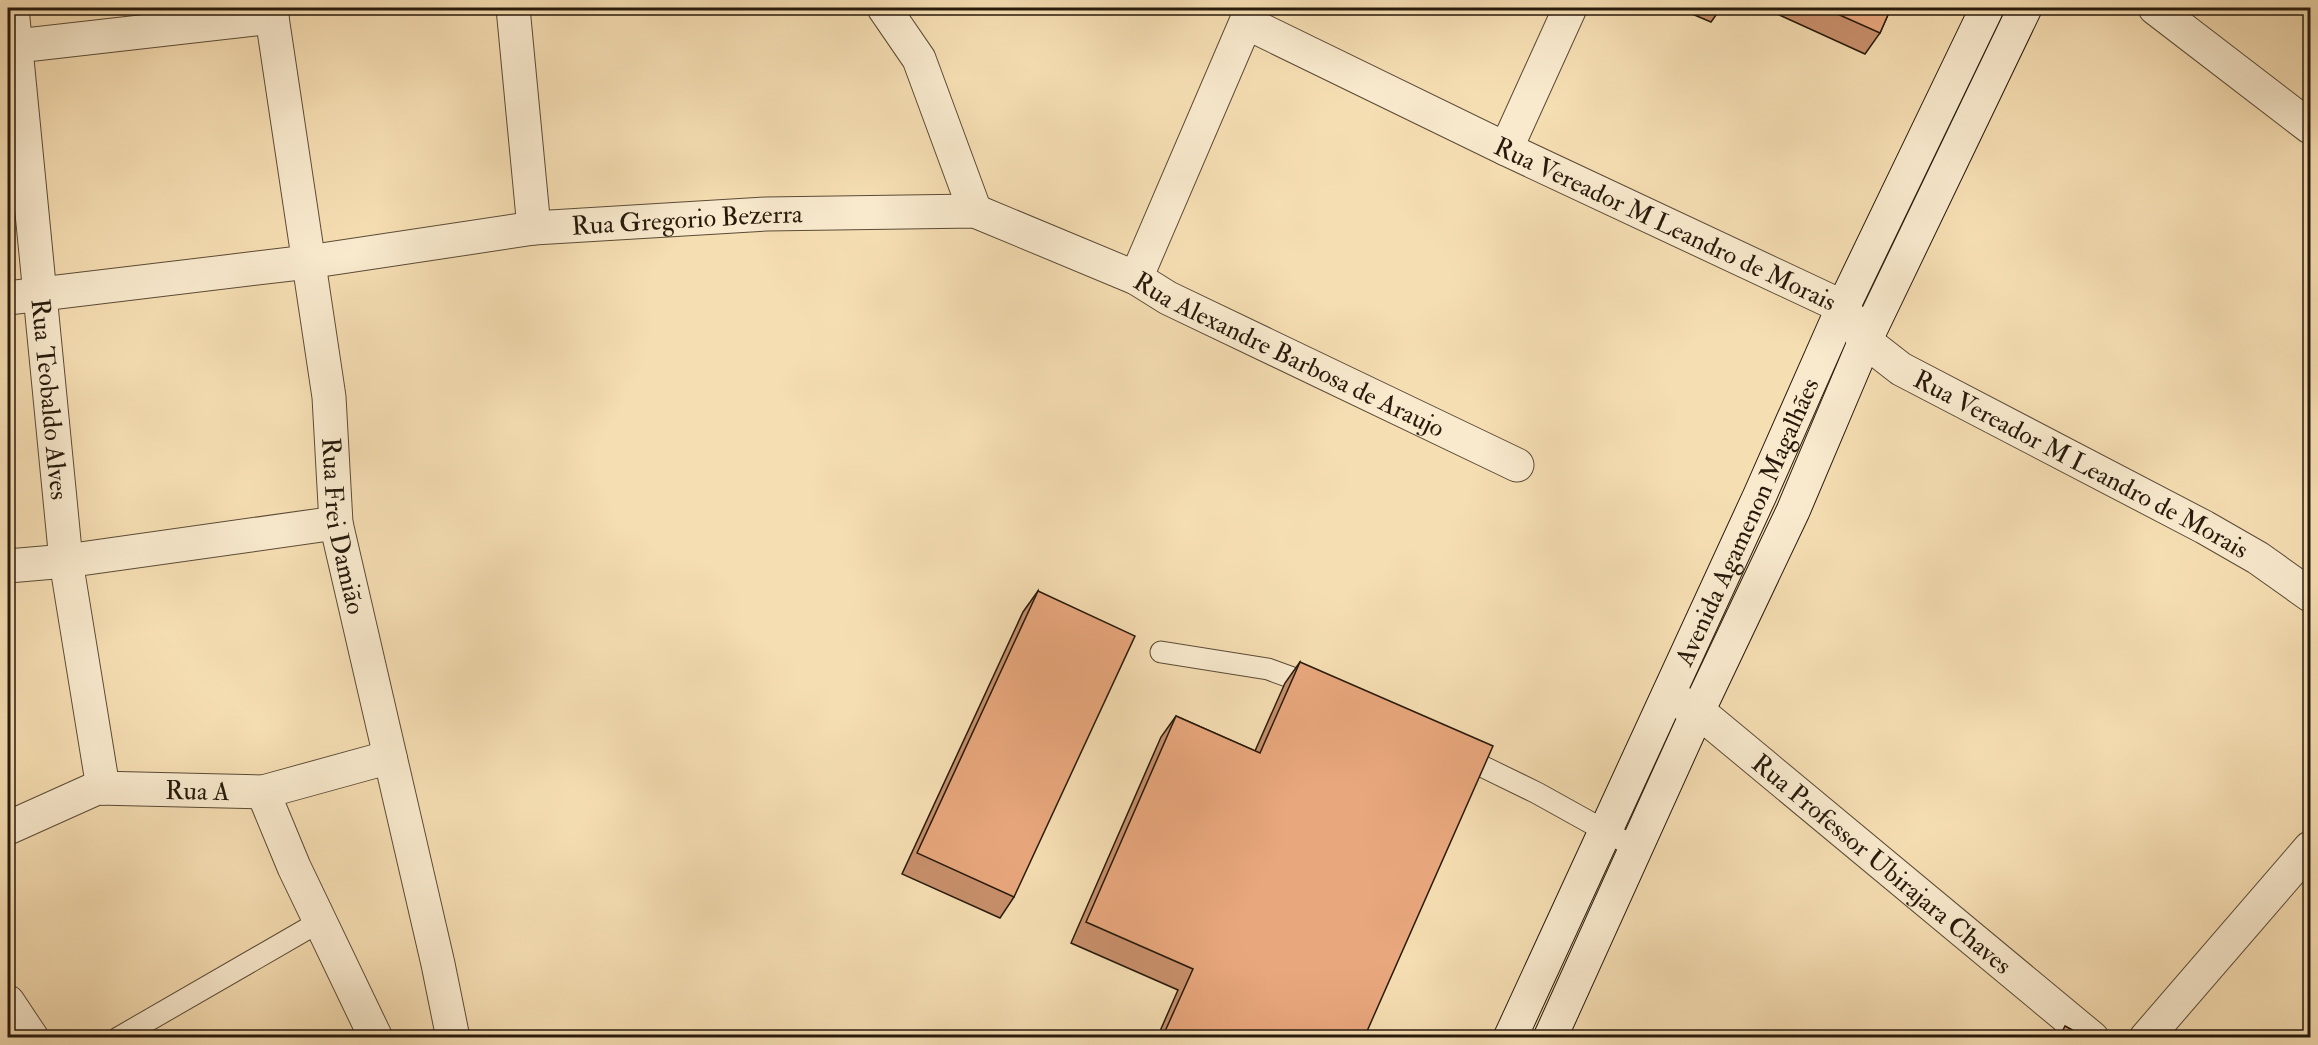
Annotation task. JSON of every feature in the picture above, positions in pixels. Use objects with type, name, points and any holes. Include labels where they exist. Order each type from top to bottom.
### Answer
[{"type":"street","name":"Rua Teobaldo Alves","points":[[12,8],[11,47],[40,294],[66,561],[103,788]]},
{"type":"street","points":[[513,8],[534,228]]},
{"type":"street","points":[[884,8],[919,59],[975,211]]},
{"type":"street","points":[[1506,149],[1570,8]]},
{"type":"street","name":"Avenida Agamenon Magalhães","points":[[1520,1034],[1605,830],[1710,605],[1843,307],[1987,8]]},
{"type":"street","name":"Avenida Agamenon Magalhães","points":[[1550,1038],[1698,711],[1793,511],[1865,341],[2025,8]]},
{"type":"street","points":[[2155,8],[2310,127]]},
{"type":"street","points":[[11,47],[270,12]]},
{"type":"street","name":"Rua Frei Damião","points":[[270,12],[329,397],[336,523],[453,1038]]},
{"type":"street","points":[[1136,278],[1250,15]]},
{"type":"street","name":"Rua Vereador M Leandro de Morais","points":[[1250,15],[1506,149],[1843,307],[1865,341],[1901,369],[2204,527],[2258,558],[2310,595]]},
{"type":"street","name":"Rua Gregorio Bezerra","points":[[8,298],[308,262],[534,228],[766,214],[975,211],[1062,247]]},
{"type":"street","name":"Rua Alexandre Barbosa de Araujo","points":[[1062,247],[1136,278],[1168,298],[1517,465]]},
{"type":"street","points":[[8,566],[66,561],[336,523]]},
{"type":"street","points":[[1710,605],[1742,621]]},
{"type":"street","name":"Rua Professor Ubirajara Chaves","points":[[1668,696],[1698,711],[2092,1038]]},
{"type":"street","name":"Rua A","points":[[8,828],[97,788],[263,792],[390,757]]},
{"type":"street","points":[[263,792],[319,922],[376,1038]]},
{"type":"street","points":[[2146,1038],[2310,848]]},
{"type":"street","points":[[8,1002],[32,1038]]},
{"type":"lane","points":[[1161,652],[1268,669],[1333,694]]},
{"type":"lane","points":[[1441,746],[1537,793],[1636,848]]},
{"type":"lane","points":[[118,1038],[319,922]]},
{"type":"building","points":[[1824,8],[1891,8],[1880,33]]},
{"type":"building","points":[[1038,591],[1135,636],[1014,897],[917,853]]},
{"type":"building","points":[[1300,662],[1493,746],[1364,1038],[1162,1038],[1193,969],[1086,922],[1176,716],[1260,753]]},
{"type":"building","points":[[2065,1026],[2087,1038],[2059,1038]]}]
